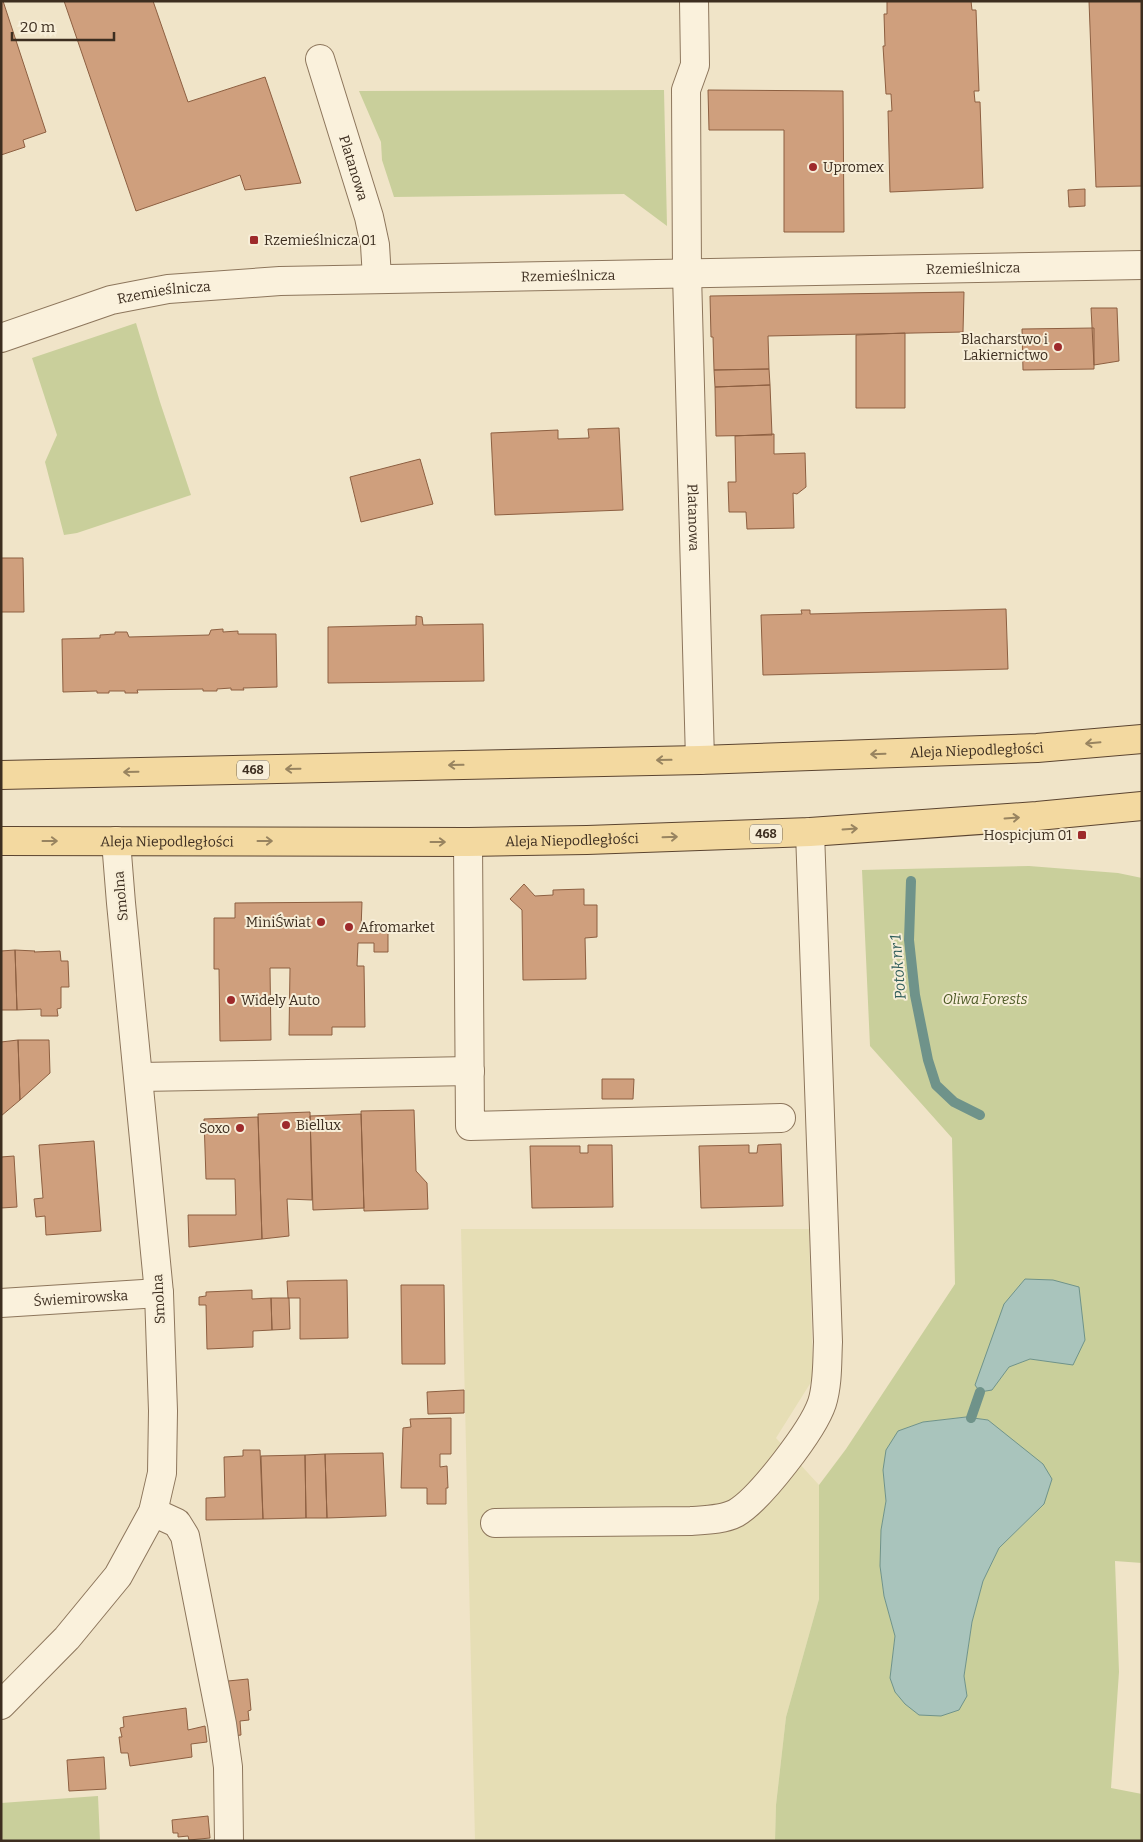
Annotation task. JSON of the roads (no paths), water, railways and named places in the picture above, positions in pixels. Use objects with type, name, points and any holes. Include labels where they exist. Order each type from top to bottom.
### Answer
[{"type":"main road","name":"Aleja Niepodległości","points":[[1,775],[700,760],[1037,748],[1142,739]]},
{"type":"main road","name":"Aleja Niepodległości","points":[[1,841],[468,842],[597,840],[810,832],[1037,816],[1142,806]]},
{"type":"street","name":"Platanowa","points":[[694,1],[695,65],[686,90],[687,274],[700,760]]},
{"type":"street","name":"Platanowa","points":[[320,59],[369,217],[375,245],[378,278]]},
{"type":"street","name":"Rzemieślnicza","points":[[1,338],[111,300],[168,290],[280,281],[1142,265]]},
{"type":"street","points":[[495,1522],[691,1521],[720,1518],[734,1514],[745,1507],[760,1492],[795,1449],[822,1403],[828,1342],[810,832]]},
{"type":"street","name":"Smolna","points":[[1,1705],[67,1638],[118,1576],[153,1512],[162,1472],[163,1412],[159,1293],[116,841]]},
{"type":"street","points":[[468,842],[470,1126],[781,1118]]},
{"type":"street","points":[[139,1077],[470,1072]]},
{"type":"street","name":"Świemirowska","points":[[1,1303],[159,1293]]},
{"type":"street","points":[[153,1512],[177,1523],[185,1536],[222,1724],[228,1767],[229,1841]]},
{"type":"water","points":[[1025,1279],[1053,1280],[1079,1287],[1085,1340],[1073,1365],[1030,1359],[1009,1367],[992,1390],[980,1392],[975,1385],[1004,1304]]},
{"type":"water","points":[[966,1417],[988,1420],[1043,1464],[1052,1479],[1044,1504],[999,1548],[983,1581],[972,1622],[964,1676],[967,1696],[959,1710],[941,1716],[919,1715],[905,1704],[895,1692],[890,1678],[895,1636],[884,1596],[880,1566],[881,1530],[886,1501],[883,1470],[886,1450],[898,1431],[923,1422]]},
{"type":"waterway","name":"Potok nr 1","points":[[911,881],[909,940],[915,995],[928,1060],[936,1085],[954,1102],[980,1115]]},
{"type":"waterway","name":"Potok nr 1","points":[[971,1418],[980,1392]]},
{"type":"place","name":"Upromex","points":[[813,167]]},
{"type":"place","name":"Rzemieślnicza 01","points":[[254,240]]},
{"type":"place","name":"Blacharstwo i Lakiernictwo","points":[[1058,347]]},
{"type":"place","name":"Hospicjum 01","points":[[1082,835]]},
{"type":"place","name":"MiniŚwiat","points":[[321,922]]},
{"type":"place","name":"Afromarket","points":[[349,927]]},
{"type":"place","name":"Widely Auto","points":[[231,1000]]},
{"type":"place","name":"Biellux","points":[[286,1125]]},
{"type":"place","name":"Soxo","points":[[240,1128]]},
{"type":"park label","name":"Oliwa Forests","points":[[985,999]]}]
